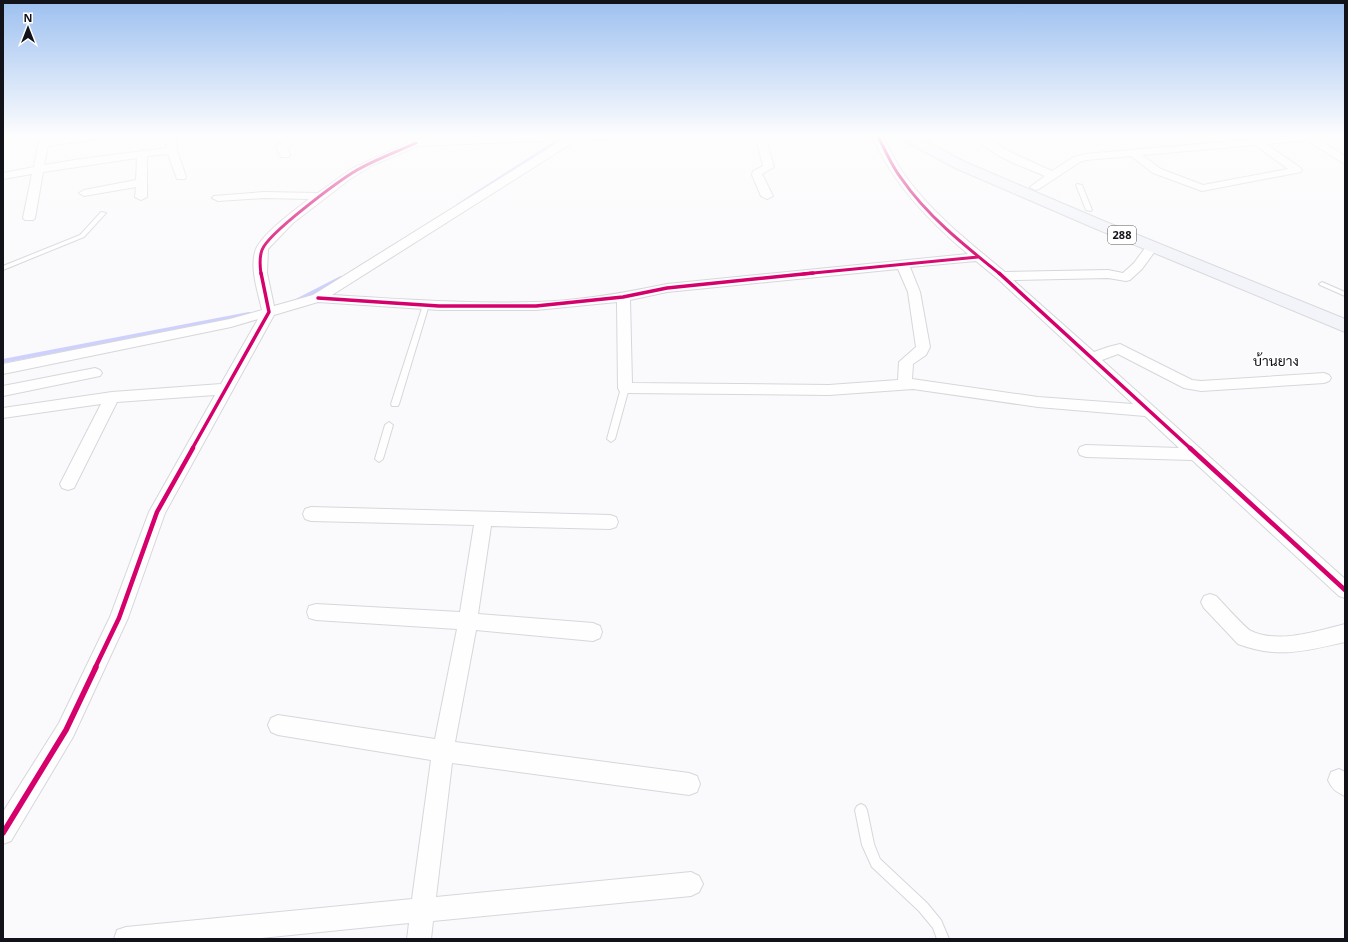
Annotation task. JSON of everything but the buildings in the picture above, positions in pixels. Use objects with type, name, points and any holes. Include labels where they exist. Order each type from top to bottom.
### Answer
[{"type":"main road","name":"288","points":[[996,179],[1345,314]]},
{"type":"main road","name":"288","points":[[1018,179],[1089,210],[1105,222],[1152,247],[1345,326]]},
{"type":"street","points":[[29,218],[36,179]]},
{"type":"street","points":[[140,179],[141,197]]},
{"type":"street","points":[[3,833],[66,730],[119,618],[157,512],[269,312],[260,272],[262,249],[281,228],[344,179]]},
{"type":"street","points":[[3,369],[169,337],[231,323],[318,298],[507,179]]},
{"type":"street","points":[[759,179],[767,196]]},
{"type":"street","points":[[902,179],[924,206],[978,257],[1002,276],[1345,590]]},
{"type":"street","points":[[1035,186],[1047,179]]},
{"type":"street","points":[[1178,179],[1202,188],[1250,179]]},
{"type":"street","points":[[84,193],[140,183]]},
{"type":"street","points":[[218,198],[264,195],[321,196]]},
{"type":"street","points":[[1002,276],[1114,274],[1126,277],[1138,266],[1152,247]]},
{"type":"street","points":[[318,298],[426,305],[536,306],[623,297],[667,288],[978,257]]},
{"type":"street","points":[[902,264],[914,292],[923,347],[921,352],[906,362],[905,384]]},
{"type":"street","points":[[623,297],[625,388],[829,390],[913,384],[1038,402],[1150,411]]},
{"type":"street","points":[[1091,359],[1113,350],[1120,350],[1189,384],[1201,386],[1255,384],[1324,378]]},
{"type":"street","points":[[3,391],[95,373]]},
{"type":"street","points":[[3,413],[112,397],[225,389]]},
{"type":"street","points":[[68,484],[112,397]]},
{"type":"street","points":[[1086,451],[1197,454]]},
{"type":"street","points":[[311,514],[610,522]]},
{"type":"street","points":[[419,939],[443,751],[468,621],[483,519]]},
{"type":"street","points":[[1210,602],[1245,638],[1269,644],[1298,644],[1345,633]]},
{"type":"street","points":[[316,612],[468,621],[593,632]]},
{"type":"street","points":[[278,725],[443,751],[689,784]]},
{"type":"street","points":[[126,939],[691,884]]},
{"type":"lane","points":[[1079,185],[1089,210]]},
{"type":"lane","points":[[3,268],[80,237],[103,213]]},
{"type":"lane","points":[[1322,284],[1345,294]]},
{"type":"lane","points":[[395,404],[426,305]]},
{"type":"lane","points":[[612,439],[625,388]]},
{"type":"lane","points":[[379,459],[389,425]]},
{"type":"lane","points":[[861,810],[868,846],[876,863],[924,907],[937,924],[943,939]]},
{"type":"waterway","points":[[458,205],[499,179]]},
{"type":"waterway","points":[[298,300],[341,278]]},
{"type":"waterway","points":[[3,361],[249,314]]},
{"type":"cycle path","points":[[3,833],[66,730],[119,618],[157,512],[269,312],[263,289],[261,273],[260,256],[262,249],[276,232],[320,196],[344,179]]},
{"type":"cycle path","points":[[902,179],[916,198],[939,222],[1002,276],[1345,590]]},
{"type":"cycle path","points":[[318,298],[439,306],[536,306],[623,297],[667,288],[978,257]]},
{"type":"district","name":"บ้านยาง","points":[[1276,361]]}]
